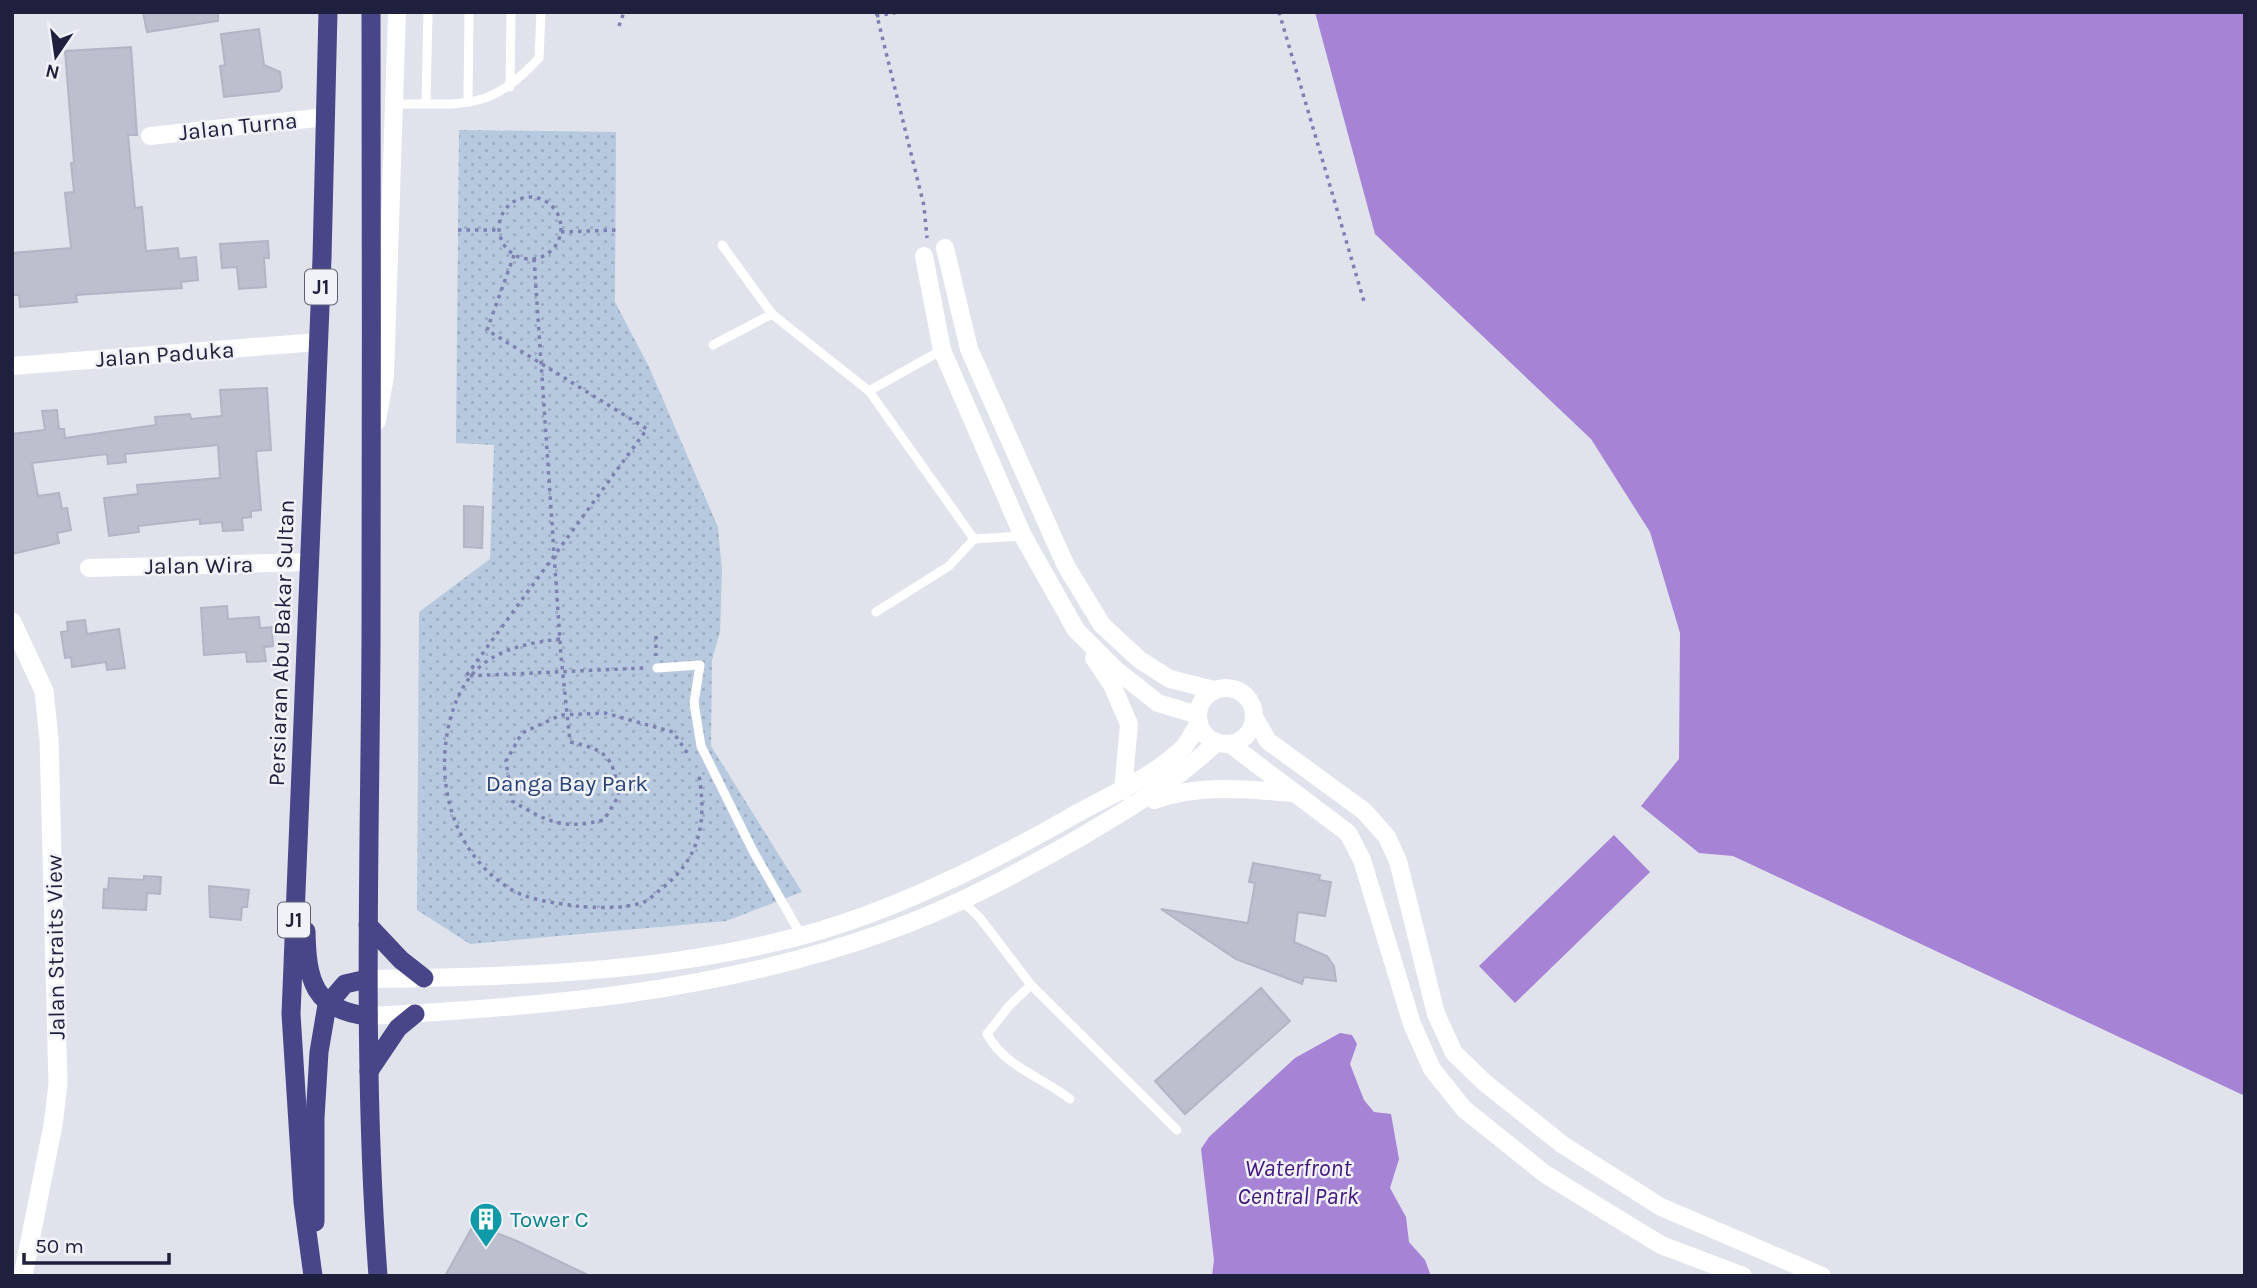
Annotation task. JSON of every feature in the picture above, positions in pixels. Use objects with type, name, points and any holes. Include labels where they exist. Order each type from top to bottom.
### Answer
[{"type":"highway","name":"Persiaran Abu Bakar Sultan","points":[[313,1276],[303,1202],[290,1014],[318,342],[328,12]]},
{"type":"highway","points":[[371,12],[367,979],[370,1173],[378,1276]]},
{"type":"highway","points":[[300,762],[306,955],[311,983],[327,1005],[347,1014],[368,1016]]},
{"type":"highway","points":[[368,925],[401,960],[424,978]]},
{"type":"highway","points":[[313,1276],[315,1118],[319,1052],[327,1005],[345,984],[367,979]]},
{"type":"highway","points":[[369,1072],[398,1028],[415,1014]]},
{"type":"street","points":[[371,462],[384,376],[397,12]]},
{"type":"street","name":"Jalan Turna","points":[[150,136],[326,117]]},
{"type":"street","points":[[945,248],[969,349],[1066,566],[1102,625],[1140,660],[1170,679],[1214,690],[1239,691],[1250,702],[1254,717],[1268,741],[1364,811],[1387,836],[1398,861],[1436,1014],[1454,1053],[1563,1145],[1661,1207],[1822,1276]]},
{"type":"street","points":[[924,256],[942,350],[1023,536],[1076,630],[1112,685],[1129,724],[1123,792]]},
{"type":"street","name":"Jalan Paduka","points":[[12,366],[318,342]]},
{"type":"street","name":"Jalan Wira","points":[[89,568],[308,562]]},
{"type":"street","name":"Jalan Straits View","points":[[12,622],[44,691],[49,739],[58,1084],[53,1125],[23,1276]]},
{"type":"street","points":[[1076,630],[1116,670],[1158,703],[1199,719],[1205,735],[1223,743],[1348,834],[1362,860],[1412,1024],[1432,1069],[1464,1109],[1545,1174],[1661,1245],[1743,1276]]},
{"type":"street","points":[[367,979],[470,978],[662,963],[801,935],[884,909],[999,858],[1095,803],[1123,792],[1183,748],[1199,719],[1203,700],[1214,690]]},
{"type":"street","points":[[368,1016],[474,1011],[663,989],[748,972],[888,932],[962,901],[1135,807],[1223,743],[1245,736],[1254,717]]},
{"type":"street","points":[[1135,807],[1183,790],[1241,789],[1292,793]]},
{"type":"lane","points":[[426,103],[428,12]]},
{"type":"lane","points":[[468,102],[469,12]]},
{"type":"lane","points":[[510,87],[511,12]]},
{"type":"lane","points":[[393,104],[468,102],[501,93],[539,58],[541,12]]},
{"type":"lane","points":[[722,245],[772,314],[869,391],[974,539]]},
{"type":"lane","points":[[713,345],[772,314]]},
{"type":"lane","points":[[869,391],[942,350]]},
{"type":"lane","points":[[876,612],[949,566],[974,539],[1023,536]]},
{"type":"lane","points":[[657,668],[700,665],[694,703],[701,746],[727,803],[801,935]]},
{"type":"lane","points":[[962,901],[980,918],[1031,985],[1177,1130]]},
{"type":"lane","points":[[1031,985],[987,1034],[995,1049],[1013,1065],[1048,1082],[1070,1099]]},
{"type":"path","points":[[619,26],[624,12]]},
{"type":"path","points":[[900,12],[876,14],[929,225],[924,256]]},
{"type":"path","points":[[1279,12],[1365,305]]},
{"type":"path","points":[[530,196],[541,198],[557,211],[561,232],[552,251],[534,259],[514,255],[500,240],[498,230],[499,220],[510,203],[530,196]]},
{"type":"path","points":[[458,230],[498,230]]},
{"type":"path","points":[[561,232],[615,230]]},
{"type":"path","points":[[514,255],[487,330],[647,429],[466,676],[657,668],[656,636]]},
{"type":"path","points":[[534,259],[560,639],[563,672],[570,742],[596,747],[614,763],[619,794],[604,820],[578,826],[548,822],[512,801],[506,761],[523,733],[561,715],[604,713],[673,732],[691,758]]},
{"type":"path","points":[[560,639],[540,642],[482,661],[455,701],[446,737],[447,788],[458,835],[481,867],[511,890],[553,903],[593,908],[645,901],[676,878],[699,840],[703,801],[698,767]]},
{"type":"green space","name":"Danga Bay Park","points":[[459,130],[616,132],[615,302],[649,367],[718,527],[722,571],[720,632],[712,660],[711,746],[802,892],[726,921],[470,944],[417,910],[419,612],[490,559],[494,445],[456,443]]},
{"type":"water","points":[[1315,12],[2245,12],[2245,1096],[1733,856],[1699,853],[1641,806],[1679,759],[1680,633],[1650,532],[1591,439],[1375,234]]},
{"type":"water","points":[[1614,835],[1650,872],[1515,1003],[1479,966]]},
{"type":"water","name":"Waterfront Central Park","points":[[1340,1033],[1352,1035],[1357,1044],[1350,1064],[1364,1100],[1374,1112],[1391,1114],[1399,1159],[1390,1188],[1406,1217],[1409,1242],[1425,1260],[1431,1276],[1212,1276],[1214,1260],[1201,1149],[1209,1137],[1295,1058]]},
{"type":"building","points":[[143,12],[218,12],[218,21],[147,32]]},
{"type":"building","points":[[259,29],[264,65],[280,72],[282,87],[279,91],[224,97],[220,66],[225,65],[221,34]]},
{"type":"building","points":[[131,47],[137,135],[128,135],[135,208],[142,207],[146,251],[178,248],[179,259],[196,257],[198,280],[181,282],[182,288],[76,295],[77,302],[20,307],[19,295],[12,295],[12,253],[71,248],[65,193],[74,192],[71,163],[74,163],[65,51]]},
{"type":"building","points":[[268,241],[269,258],[264,258],[266,287],[239,289],[237,267],[222,268],[220,244]]},
{"type":"building","points":[[267,388],[271,450],[256,451],[261,510],[251,511],[251,517],[242,518],[243,530],[223,531],[222,522],[200,524],[200,519],[138,526],[139,532],[109,536],[104,498],[138,494],[137,485],[220,478],[218,445],[125,454],[126,462],[108,464],[107,454],[32,463],[38,496],[59,493],[62,509],[67,508],[71,530],[57,533],[59,543],[12,554],[12,434],[45,430],[42,411],[57,410],[59,429],[64,429],[65,438],[156,425],[155,417],[190,414],[191,419],[222,416],[220,390]]},
{"type":"building","points":[[464,506],[483,507],[482,548],[464,547]]},
{"type":"building","points":[[227,606],[228,619],[259,617],[260,628],[272,627],[273,646],[264,647],[266,661],[247,662],[246,652],[204,655],[201,608]]},
{"type":"building","points":[[85,620],[87,634],[119,629],[125,668],[107,670],[106,662],[72,667],[71,657],[65,658],[61,632],[68,631],[67,622]]},
{"type":"building","points":[[1253,863],[1320,875],[1319,880],[1331,882],[1325,916],[1298,912],[1294,942],[1327,956],[1334,966],[1336,981],[1304,977],[1302,984],[1236,959],[1161,909],[1248,923],[1255,883],[1249,882]]},
{"type":"building","points":[[144,876],[161,877],[160,894],[147,893],[146,910],[103,908],[104,889],[108,890],[109,878],[144,880]]},
{"type":"building","points":[[209,886],[249,890],[247,907],[242,907],[241,920],[210,917]]},
{"type":"building","points":[[1261,988],[1290,1021],[1185,1114],[1155,1081]]},
{"type":"building","name":"Tower C","points":[[474,1224],[517,1241],[590,1276],[445,1276]]},
{"type":"place","name":"Tower C","points":[[486,1249]]}]
